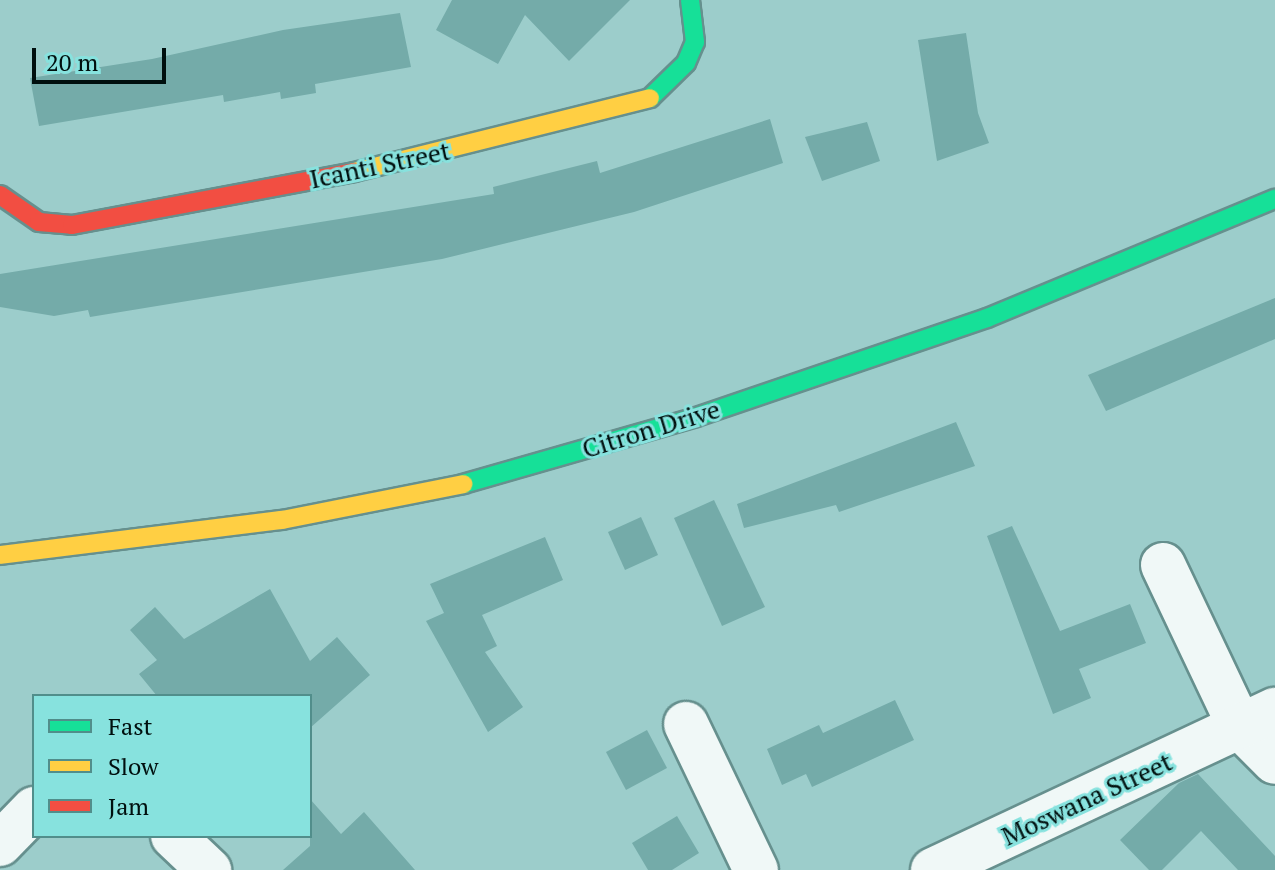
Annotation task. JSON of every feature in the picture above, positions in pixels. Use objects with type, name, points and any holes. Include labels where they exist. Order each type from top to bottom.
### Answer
[{"type":"street","name":"Icanti Street","points":[[0,195],[39,222],[72,225],[414,161],[652,97],[686,63],[695,42],[690,0]]},
{"type":"street","name":"Citron Drive","points":[[0,555],[85,548],[282,520],[483,480],[696,417],[987,318],[1275,199]]},
{"type":"street","points":[[1163,565],[1257,718],[1275,762]]},
{"type":"street","name":"Moswana Street","points":[[933,870],[1257,718]]},
{"type":"street","points":[[686,724],[756,870]]},
{"type":"street","points":[[0,844],[32,811]]},
{"type":"street","points":[[175,838],[209,870]]},
{"type":"building","points":[[452,0],[630,0],[569,61],[525,15],[498,64],[436,30]]},
{"type":"building","points":[[400,13],[411,67],[315,84],[316,93],[281,99],[280,92],[224,102],[223,95],[39,126],[30,78],[152,59],[283,30]]},
{"type":"building","points":[[966,33],[978,113],[989,143],[937,161],[918,40]]},
{"type":"building","points":[[770,119],[783,163],[634,212],[442,259],[90,317],[88,310],[54,316],[0,307],[0,274],[494,194],[493,187],[597,161],[600,173]]},
{"type":"building","points":[[867,122],[880,161],[822,181],[805,137]]},
{"type":"building","points":[[1275,298],[1275,339],[1106,411],[1088,375]]},
{"type":"building","points":[[956,422],[975,466],[839,512],[836,505],[744,528],[737,504]]},
{"type":"building","points":[[714,500],[765,607],[722,626],[674,518]]},
{"type":"building","points":[[641,517],[658,555],[625,570],[608,532]]},
{"type":"building","points":[[1012,526],[1060,631],[1130,604],[1146,643],[1079,669],[1091,698],[1053,714],[987,536]]},
{"type":"building","points":[[545,537],[563,580],[482,615],[497,646],[485,652],[523,707],[488,732],[426,621],[444,613],[430,584]]},
{"type":"building","points":[[270,589],[310,661],[337,637],[370,675],[312,726],[312,694],[155,694],[139,674],[157,660],[130,630],[155,607],[184,639]]},
{"type":"building","points":[[895,700],[914,740],[812,787],[806,774],[782,785],[767,749],[819,725],[823,733]]},
{"type":"building","points":[[647,730],[667,768],[626,790],[606,752]]},
{"type":"building","points":[[1198,774],[1275,856],[1275,870],[1238,870],[1201,831],[1162,870],[1149,870],[1120,840],[1179,783]]},
{"type":"building","points":[[312,801],[341,834],[364,812],[415,870],[283,870],[310,846]]},
{"type":"building","points":[[677,816],[699,853],[672,870],[648,870],[632,843]]},
{"type":"traffic: fast","points":[[650,98],[686,63],[695,42],[690,0]]},
{"type":"traffic: fast","points":[[463,484],[696,417],[987,318],[1275,199]]},
{"type":"traffic: slow","points":[[354,172],[650,98]]},
{"type":"traffic: slow","points":[[0,555],[282,520],[463,484]]},
{"type":"traffic: jam","points":[[0,195],[39,222],[72,225],[354,172]]}]
